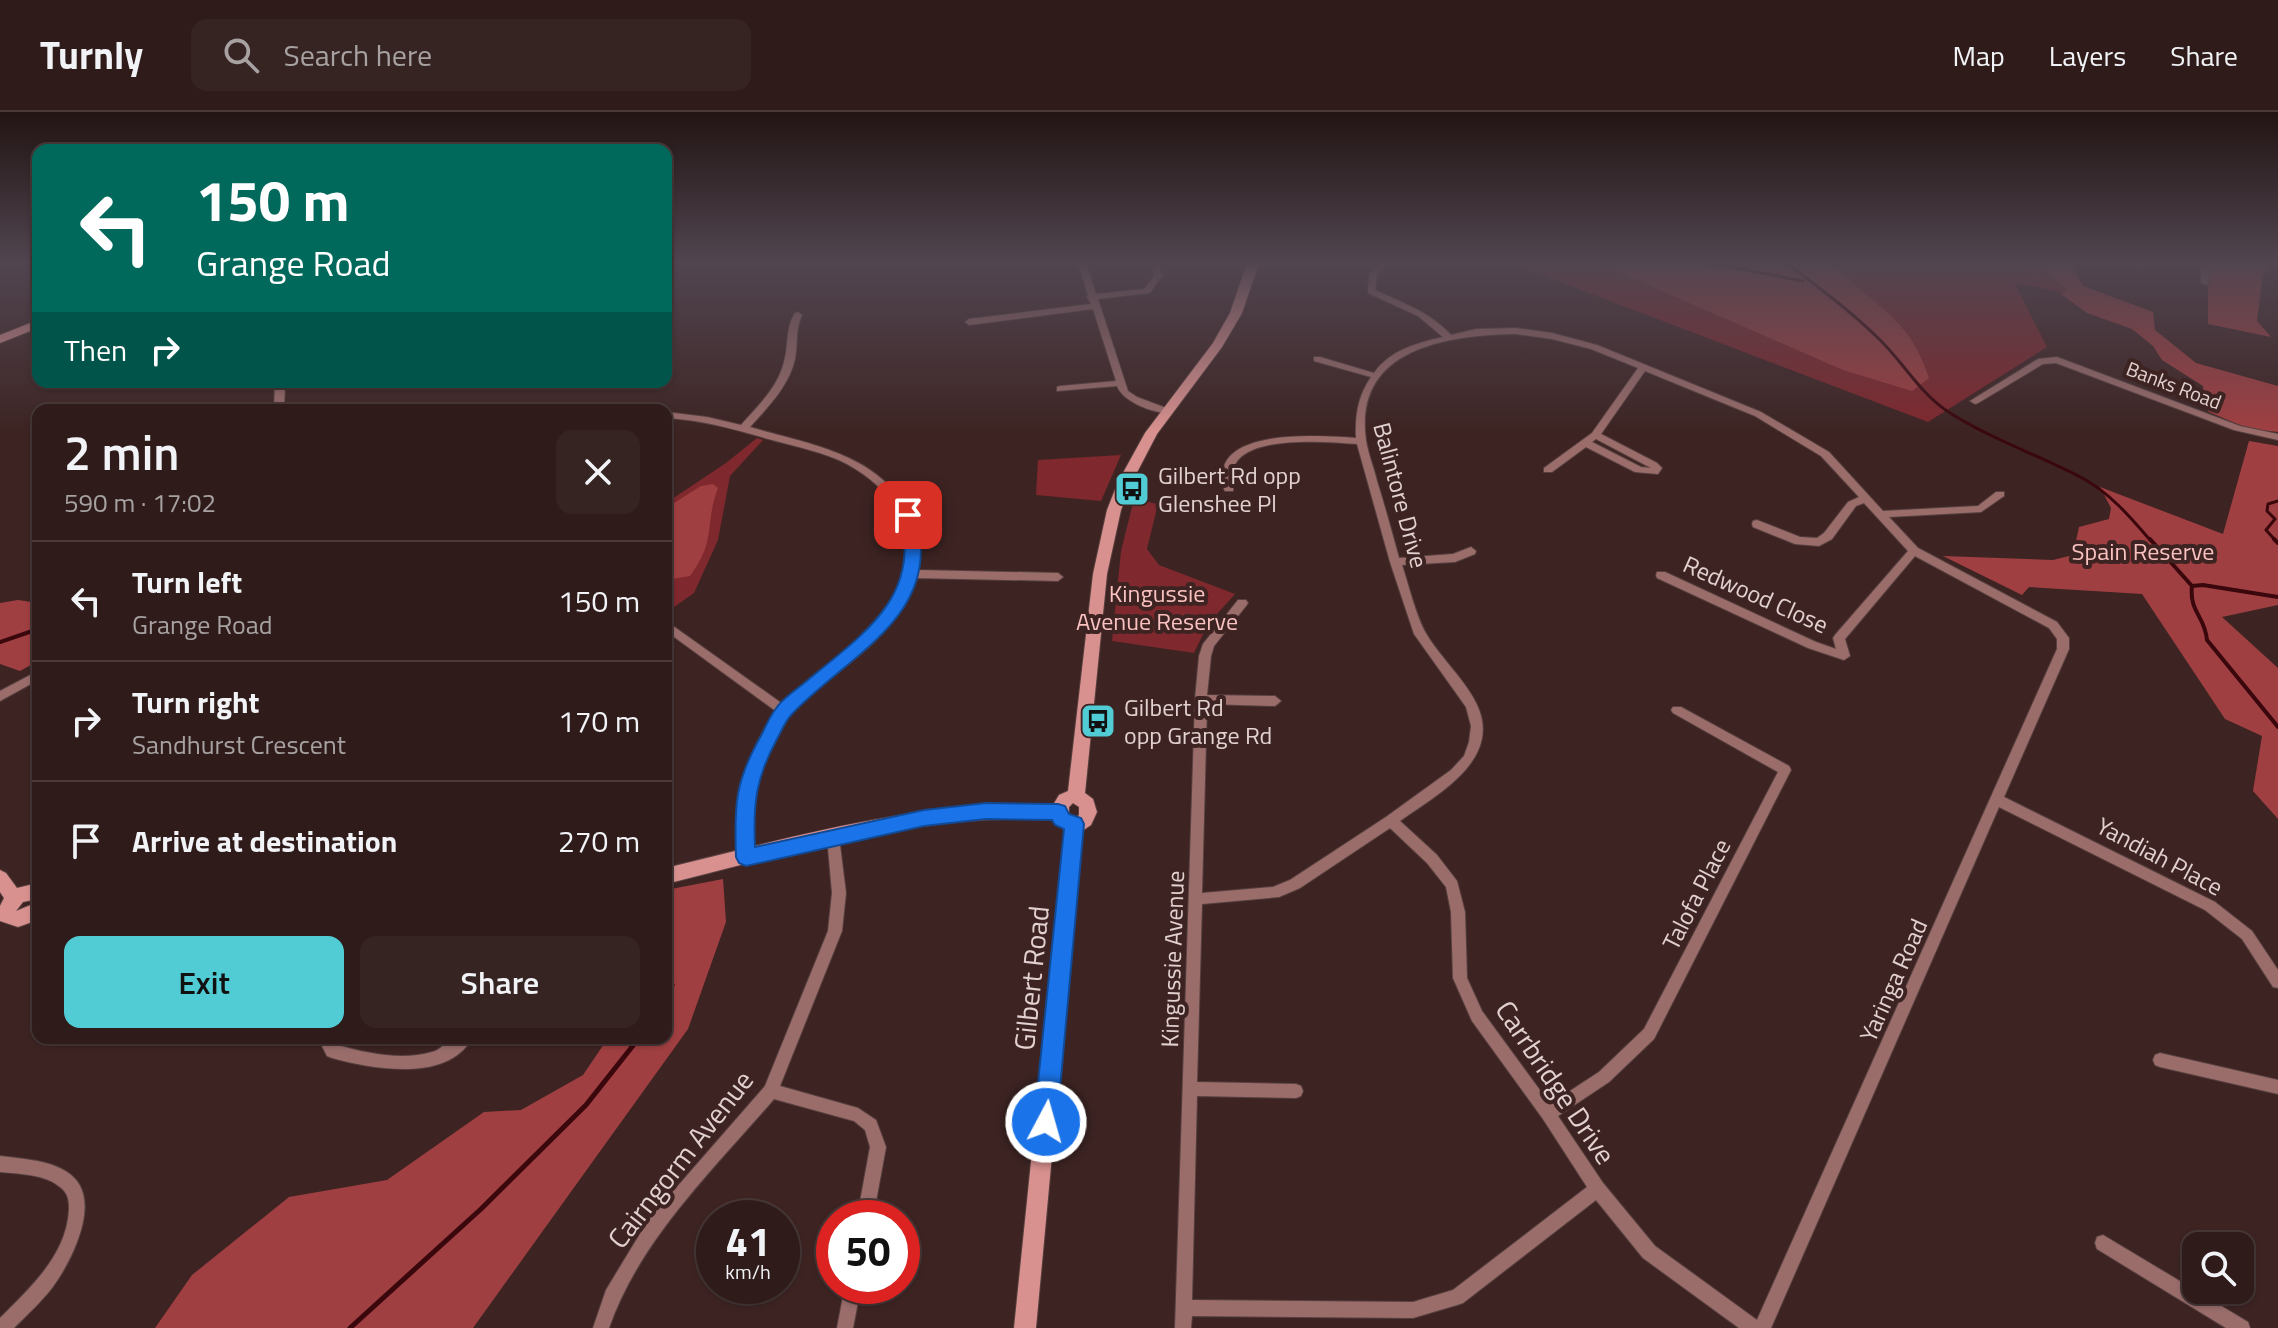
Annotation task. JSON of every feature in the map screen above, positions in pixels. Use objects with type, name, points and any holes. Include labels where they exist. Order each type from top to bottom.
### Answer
[{"type":"main road","points":[[1076,797],[1105,544],[1125,482],[1166,411],[1218,344],[1232,320]]},
{"type":"main road","points":[[0,339],[32,326]]},
{"type":"main road","points":[[672,875],[924,818],[1018,810],[1066,818],[1084,821],[1090,812],[1087,803],[1076,797],[1064,801],[1066,818]]},
{"type":"main road","name":"Gilbert Road","points":[[1025,1328],[1066,818]]},
{"type":"main road","points":[[0,878],[15,899]]},
{"type":"main road","points":[[32,891],[15,899],[6,910],[4,920],[22,919],[32,913]]},
{"type":"street","points":[[743,429],[771,397],[789,362],[795,320]]},
{"type":"street","points":[[969,322],[983,320]]},
{"type":"street","points":[[1099,320],[1124,392],[1166,411]]},
{"type":"street","points":[[1434,320],[1447,336]]},
{"type":"street","name":"Balintore Drive","points":[[1196,899],[1241,898],[1274,893],[1295,884],[1391,821],[1455,774],[1469,759],[1477,726],[1472,706],[1420,634],[1395,562],[1361,441],[1362,402],[1376,376],[1397,355],[1447,336],[1502,331],[1552,336],[1594,347],[1758,414],[1825,454],[1914,551],[2053,625],[2063,638],[2063,649]]},
{"type":"street","points":[[1317,359],[1376,376]]},
{"type":"street","name":"Banks Road","points":[[1975,401],[2041,361],[2057,360],[2237,428],[2278,437]]},
{"type":"street","points":[[1548,470],[1595,435],[1643,367]]},
{"type":"street","points":[[1060,389],[1121,383]]},
{"type":"street","points":[[672,415],[693,417],[743,429],[848,461],[874,475],[894,494],[908,515],[914,539],[912,574],[896,607],[883,625],[784,711],[751,769],[744,811],[746,857]]},
{"type":"street","points":[[1586,443],[1639,470],[1654,472],[1657,468],[1649,461],[1626,453],[1595,435]]},
{"type":"street","points":[[1229,489],[1226,474],[1234,460],[1251,447],[1286,439],[1361,441]]},
{"type":"street","points":[[1883,514],[1981,509],[2000,494]]},
{"type":"street","points":[[1757,524],[1799,541],[1819,542],[1828,536],[1852,504],[1867,498]]},
{"type":"street","points":[[1395,562],[1455,558],[1471,551]]},
{"type":"street","name":"Redwood Close","points":[[1661,575],[1812,645],[1844,656],[1839,638],[1914,551]]},
{"type":"street","points":[[912,574],[1058,577]]},
{"type":"street","name":"Kingussie Avenue","points":[[1183,1328],[1201,699],[1209,644],[1242,603]]},
{"type":"street","points":[[672,629],[784,711]]},
{"type":"street","name":"Yaringa Road","points":[[1762,1328],[2063,649]]},
{"type":"street","points":[[0,696],[32,678]]},
{"type":"street","points":[[1201,699],[1275,701]]},
{"type":"street","name":"Talofa Place","points":[[1548,1114],[1604,1077],[1649,1034],[1785,770],[1677,710]]},
{"type":"street","name":"Yandiah Place","points":[[1997,800],[2210,906],[2247,935],[2278,982]]},
{"type":"street","name":"Carrbridge Drive","points":[[1391,821],[1432,859],[1452,885],[1458,912],[1460,978],[1477,1016],[1548,1114],[1597,1189],[1649,1252],[1753,1328]]},
{"type":"street","name":"Cairngorm Avenue","points":[[601,1328],[612,1296],[655,1225],[771,1091],[835,931],[839,893],[833,837]]},
{"type":"street","points":[[328,1044],[332,1051],[357,1059],[405,1062],[442,1055],[457,1044]]},
{"type":"street","points":[[2160,1060],[2278,1087]]},
{"type":"street","points":[[1190,1089],[1296,1091]]},
{"type":"street","points":[[771,1091],[858,1115],[871,1125],[878,1147],[868,1200]]},
{"type":"street","points":[[0,1164],[31,1168],[65,1179],[74,1188],[78,1203],[76,1225],[51,1276],[2,1328]]},
{"type":"street","points":[[1184,1308],[1413,1310],[1457,1297],[1597,1189]]},
{"type":"street","points":[[2103,1243],[2242,1328]]},
{"type":"street","points":[[845,1328],[850,1304]]},
{"type":"green space","points":[[1659,320],[2033,320],[2047,347],[1928,422]]},
{"type":"green space","points":[[1728,320],[1895,320],[1911,339],[1929,378],[1912,391],[1843,370]]},
{"type":"green space","points":[[2106,320],[2154,320],[2155,330],[2196,363],[2278,386],[2278,432],[2249,429],[2209,412],[2205,407],[2203,386],[2162,360],[2153,346],[2132,329]]},
{"type":"green space","points":[[2208,320],[2257,320],[2271,337],[2208,324]]},
{"type":"green space","points":[[757,438],[763,440],[730,476],[718,540],[694,593],[672,608],[672,499]]},
{"type":"green space","name":"Spain Reserve","points":[[2249,441],[2278,446],[2278,605],[2222,617],[2278,668],[2278,819],[2253,791],[2262,736],[2225,719],[2142,594],[2029,587],[2022,595],[1943,556],[2053,560],[2073,555],[2079,527],[2109,519],[2111,508],[2100,487],[2223,534]]},
{"type":"green space","points":[[1121,455],[1101,501],[1036,495],[1038,460]]},
{"type":"green space","points":[[713,484],[718,488],[704,552],[690,576],[672,579],[672,504],[701,486]]},
{"type":"green space","name":"Kingussie Avenue Reserve","points":[[1134,499],[1158,504],[1147,549],[1159,565],[1235,594],[1208,624],[1194,653],[1112,641],[1121,551]]},
{"type":"green space","points":[[18,600],[32,602],[32,664],[20,671],[0,664],[0,603]]},
{"type":"green space","points":[[723,879],[726,922],[688,1029],[473,1328],[155,1328],[192,1275],[289,1197],[387,1180],[484,1112],[521,1110],[583,1075],[604,1044],[672,1044],[672,889]]},
{"type":"waterway","points":[[1858,320],[1885,345],[1936,403],[1980,430],[2094,485],[2120,507],[2151,541]]},
{"type":"waterway","points":[[2276,541],[2266,530],[2275,519],[2267,511],[2268,504],[2278,501]]},
{"type":"waterway","points":[[2150,539],[2192,586]]},
{"type":"waterway","points":[[2192,586],[2193,602],[2207,640],[2278,727]]},
{"type":"waterway","points":[[2192,586],[2278,597]]},
{"type":"waterway","points":[[0,642],[32,631]]},
{"type":"waterway","points":[[350,1328],[481,1209],[586,1105],[634,1044]]},
{"type":"place","name":"Gilbert Rd opp Glenshee Pl","points":[[1132,489]]},
{"type":"place","name":"Gilbert Rd opp Grange Rd","points":[[1098,721]]},
{"type":"route","points":[[908,515],[914,539],[912,574],[896,607],[868,639],[784,711],[765,739],[751,769],[747,790],[744,811],[746,857],[924,818],[986,811],[1058,812],[1066,823],[1074,824],[1046,1122]]}]
